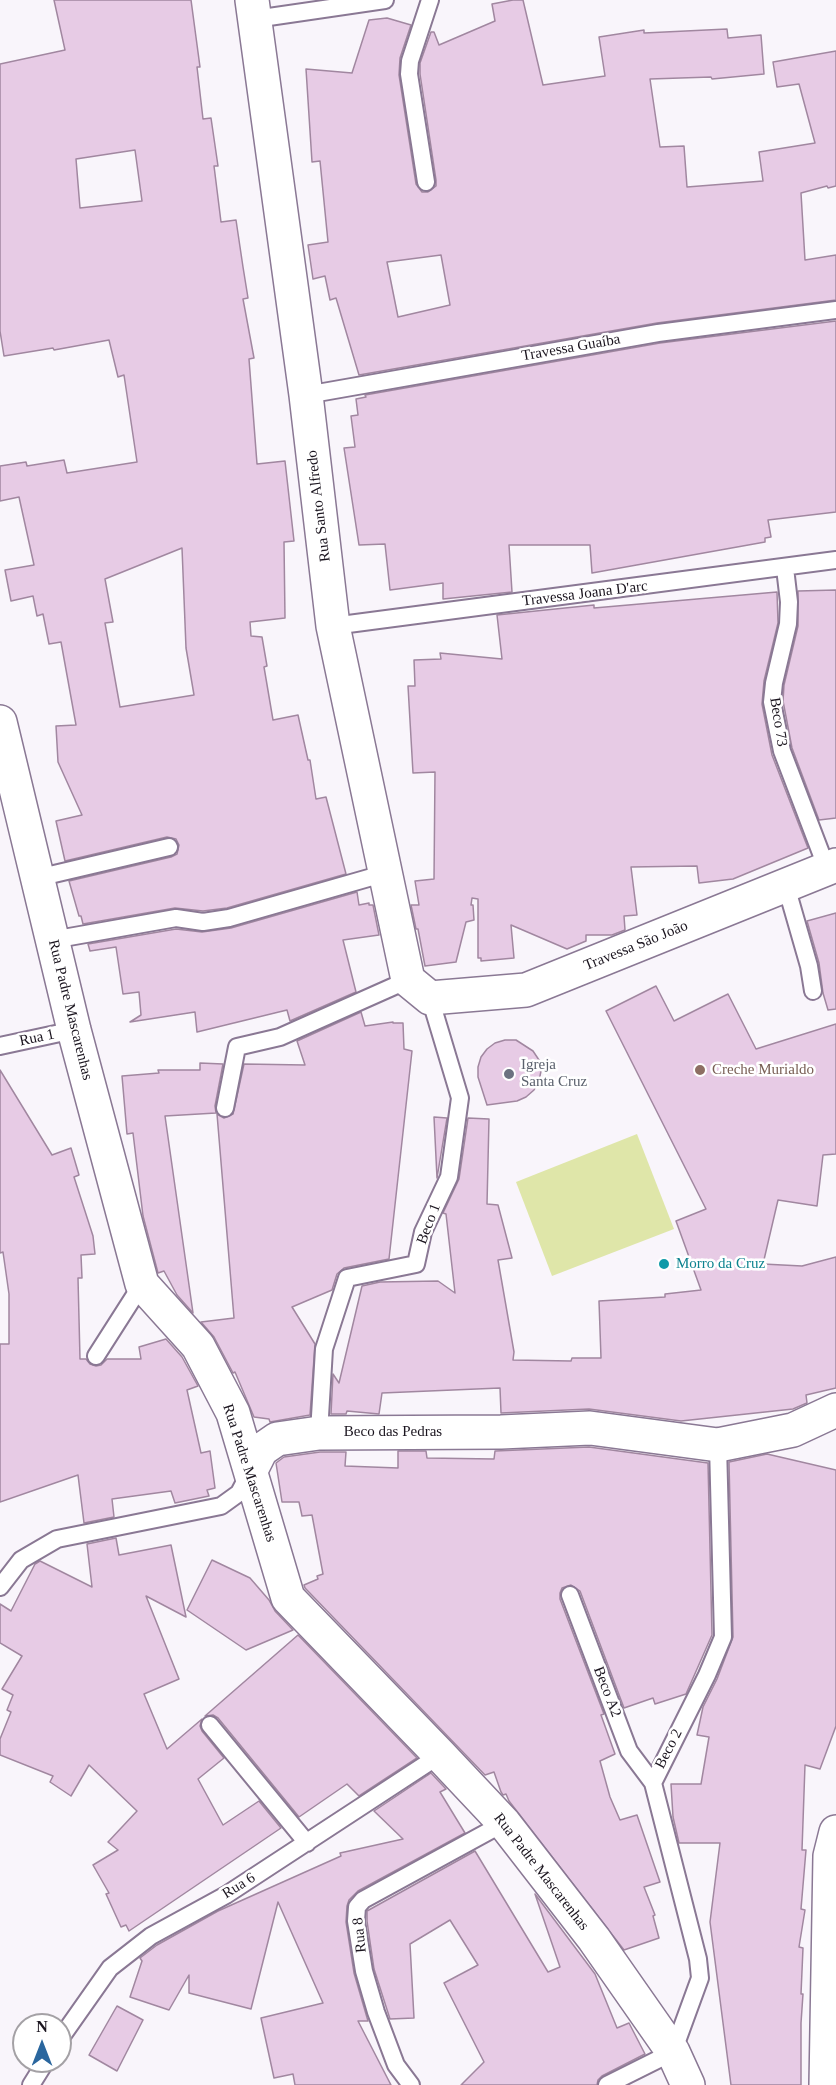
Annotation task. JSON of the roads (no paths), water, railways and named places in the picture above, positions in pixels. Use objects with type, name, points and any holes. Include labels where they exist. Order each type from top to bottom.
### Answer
[{"type":"street","name":"Rua Santo Alfredo","points":[[253,9],[306,395],[333,626],[386,873],[419,989]]},
{"type":"street","name":"Rua Padre Mascarenhas","points":[[0,722],[74,1030],[142,1284],[198,1346],[233,1413],[288,1598],[504,1823],[594,1939],[673,2052],[688,2085]]},
{"type":"street","name":"Travessa São João","points":[[419,989],[526,990],[832,867]]},
{"type":"street","name":"Beco das Pedras","points":[[251,1470],[261,1450],[277,1439],[319,1433],[501,1432],[590,1428],[718,1445],[793,1430],[836,1410]]},
{"type":"street","points":[[826,2085],[830,1856],[836,1832]]},
{"type":"lane","points":[[253,9],[385,0]]},
{"type":"lane","points":[[426,182],[409,74],[410,61],[430,0]]},
{"type":"lane","name":"Travessa Guaíba","points":[[306,395],[658,333],[836,310]]},
{"type":"lane","name":"Travessa Joana D'arc","points":[[333,626],[836,560]]},
{"type":"lane","name":"Beco 73","points":[[786,568],[788,624],[774,683],[772,702],[782,750],[832,867]]},
{"type":"lane","points":[[37,878],[169,847]]},
{"type":"lane","points":[[52,940],[176,918],[203,922],[229,918],[386,873]]},
{"type":"lane","points":[[786,885],[809,966],[813,991]]},
{"type":"lane","points":[[225,1108],[237,1047],[280,1036],[419,989]]},
{"type":"lane","name":"Beco 1","points":[[319,1433],[324,1348],[347,1278],[416,1264],[423,1232],[449,1177],[460,1098],[419,989]]},
{"type":"lane","name":"Rua 1","points":[[0,1046],[74,1030]]},
{"type":"lane","points":[[96,1356],[142,1284]]},
{"type":"lane","name":"Beco 2","points":[[673,2052],[700,1978],[698,1959],[653,1783],[723,1637],[718,1445]]},
{"type":"lane","name":"Beco das Pedras","points":[[0,1587],[21,1560],[57,1539],[221,1506],[239,1494],[251,1470]]},
{"type":"lane","name":"Beco A2","points":[[570,1595],[629,1751],[653,1783]]},
{"type":"lane","points":[[210,1725],[307,1843]]},
{"type":"lane","name":"Rua 6","points":[[72,2022],[110,1968],[151,1935],[226,1895],[441,1755]]},
{"type":"lane","name":"Rua 8","points":[[411,2085],[396,2065],[376,2012],[364,1971],[356,1921],[357,1907],[363,1900],[504,1823]]},
{"type":"lane","points":[[607,2085],[673,2052]]},
{"type":"place","name":"Creche Murialdo","points":[[700,1070]]},
{"type":"place","name":"Igreja Santa Cruz","points":[[509,1074]]},
{"type":"place","name":"Morro da Cruz","points":[[664,1264]]}]
